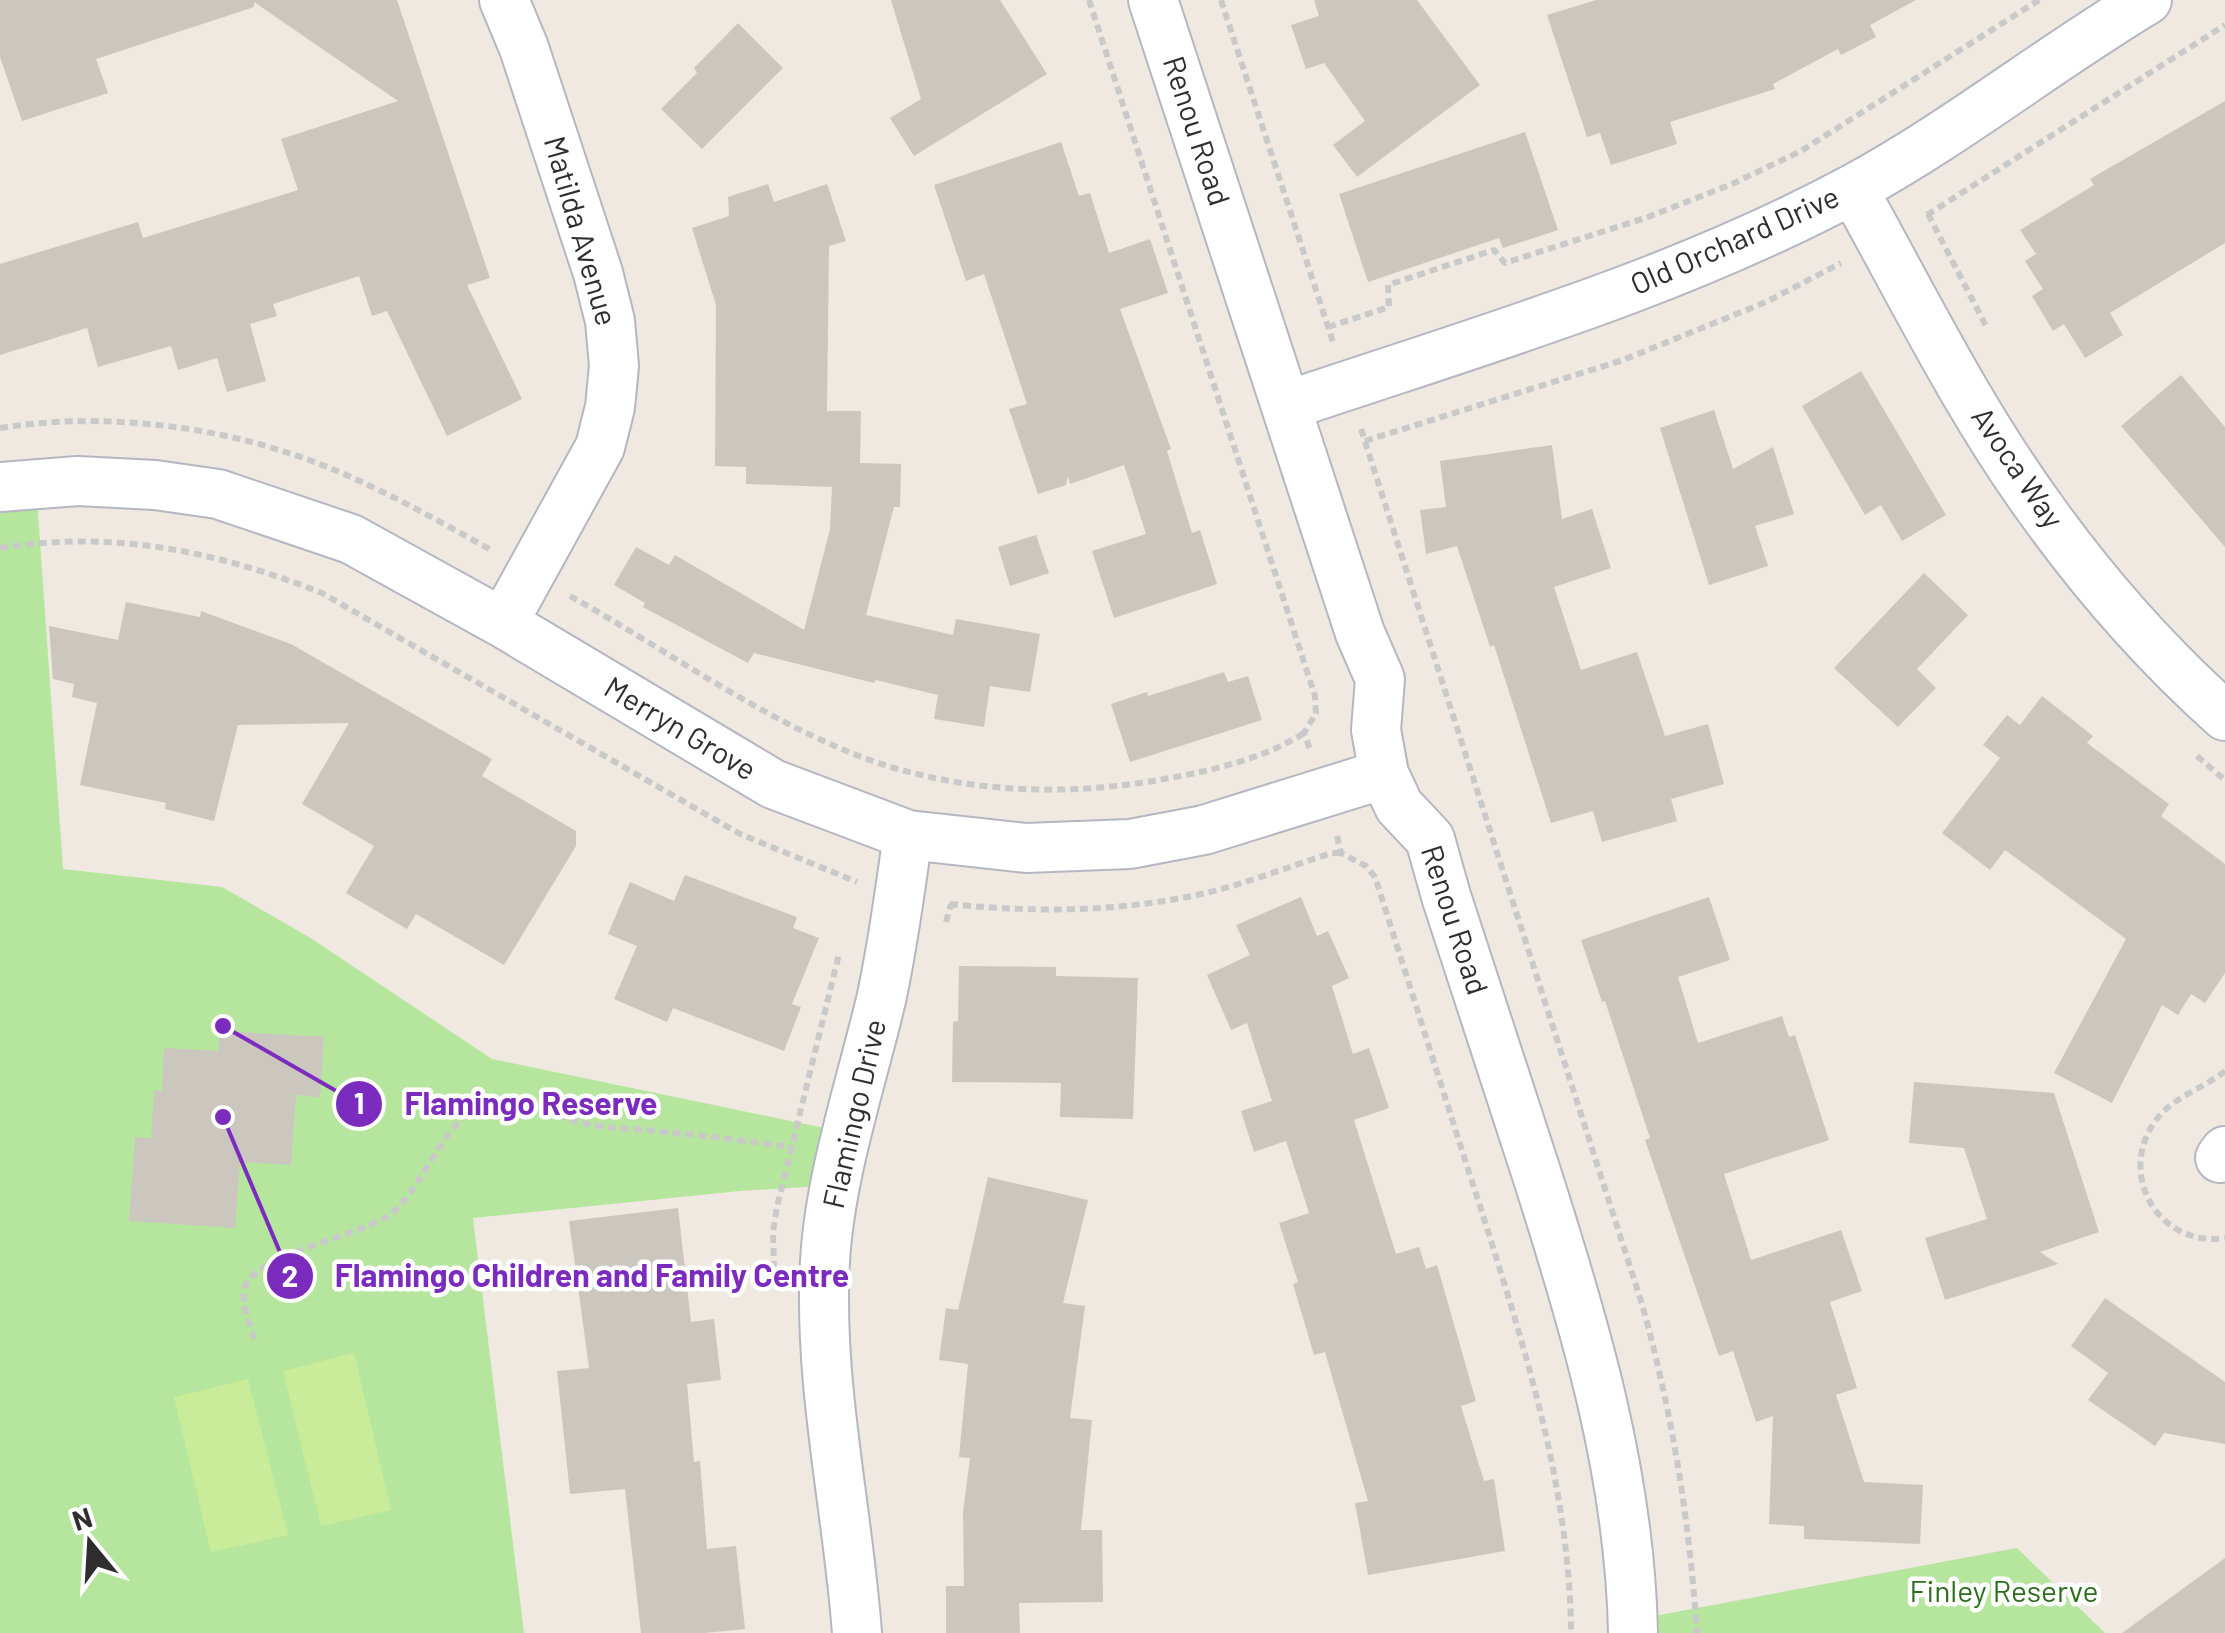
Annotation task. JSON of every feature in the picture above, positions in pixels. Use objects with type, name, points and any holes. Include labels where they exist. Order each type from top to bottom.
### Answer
[{"type":"street","name":"Matilda Avenue","points":[[503,623],[600,447],[610,407],[614,366],[610,321],[598,274],[524,48],[504,0]]},
{"type":"street","name":"Renou Road","points":[[1153,0],[1360,633],[1377,667],[1380,693],[1376,730],[1384,774],[1399,806],[1422,829],[1436,852],[1446,896],[1572,1284],[1611,1438],[1624,1524],[1633,1633]]},
{"type":"street","name":"Old Orchard Drive","points":[[1286,406],[1647,284],[1751,239],[1853,189],[1951,130],[2148,0]]},
{"type":"street","name":"Avoca Way","points":[[1853,189],[1965,389],[2042,511],[2128,617],[2225,716]]},
{"type":"street","name":"Merryn Grove","points":[[0,487],[78,482],[154,485],[218,494],[351,539],[503,623],[773,784],[908,835],[1026,848],[1130,844],[1204,830],[1384,774]]},
{"type":"street","name":"Flamingo Drive","points":[[857,1633],[829,1376],[825,1256],[833,1202],[882,995],[908,835]]},
{"type":"path","points":[[561,590],[791,724],[842,748],[909,772],[948,780],[1024,790],[1118,786],[1189,774],[1257,756],[1304,733],[1316,713],[1315,696],[1089,0]]},
{"type":"path","points":[[1221,0],[1335,348]]},
{"type":"path","points":[[1328,328],[1389,307],[1390,284],[1494,250],[1506,264],[1648,217],[1732,184],[1801,151],[2039,0]]},
{"type":"path","points":[[1913,224],[2225,25]]},
{"type":"path","points":[[1928,214],[1990,334]]},
{"type":"path","points":[[1365,442],[1623,360],[1766,302],[1851,258]]},
{"type":"path","points":[[1360,426],[1642,1304],[1673,1424],[1683,1484],[1697,1633]]},
{"type":"path","points":[[488,548],[497,532]]},
{"type":"path","points":[[0,548],[55,542],[136,543],[177,547],[276,574],[322,593],[740,834],[872,888]]},
{"type":"path","points":[[1304,733],[1314,759]]},
{"type":"path","points":[[1336,829],[1342,853],[1366,866],[1375,877],[1500,1271],[1554,1475],[1571,1595],[1572,1633]]},
{"type":"path","points":[[946,923],[950,904]]},
{"type":"path","points":[[254,1339],[244,1290],[248,1280],[275,1262],[372,1226],[392,1212],[408,1196],[444,1142],[480,1104],[513,1102],[592,1126],[791,1147]]},
{"type":"green space","points":[[36,484],[63,869],[222,887],[309,937],[492,1059],[848,1133],[837,1185],[473,1218],[524,1633],[0,1633],[0,487]]},
{"type":"green space","points":[[354,1353],[391,1510],[321,1526],[283,1371]]},
{"type":"green space","points":[[248,1379],[288,1535],[211,1552],[174,1397]]},
{"type":"green space","name":"Finley Reserve","points":[[2017,1548],[2105,1633],[1633,1633],[1633,1620]]},
{"type":"building","points":[[0,0],[397,0],[490,278],[467,285],[522,399],[447,436],[387,311],[372,316],[359,276],[273,304],[277,316],[250,324],[266,381],[227,392],[217,358],[178,370],[171,346],[98,367],[87,328],[0,355],[0,264],[138,222],[143,238],[298,190],[281,139],[398,101],[254,2],[254,7],[96,59],[108,93],[22,121],[0,57]]},
{"type":"building","points":[[891,0],[1000,0],[1047,74],[914,156],[890,118],[921,99]]},
{"type":"building","points":[[1314,0],[1417,0],[1480,85],[1357,177],[1333,145],[1365,121],[1324,63],[1306,69],[1291,25],[1319,16]]},
{"type":"building","points":[[1596,0],[1916,0],[1870,25],[1876,37],[1841,55],[1838,49],[1773,84],[1775,89],[1670,122],[1677,144],[1611,165],[1600,133],[1587,137],[1547,15]]},
{"type":"building","points":[[738,23],[783,68],[702,149],[661,109]]},
{"type":"building","points":[[2225,101],[2225,243],[2110,313],[2123,335],[2085,358],[2064,324],[2053,331],[2032,296],[2043,289],[2025,261],[2036,254],[2020,230],[2094,185],[2090,179]]},
{"type":"building","points":[[1525,132],[1558,230],[1503,248],[1499,238],[1368,282],[1339,194]]},
{"type":"building","points":[[1061,142],[1079,196],[1090,193],[1109,253],[1150,239],[1168,293],[1120,309],[1171,449],[1167,451],[1192,533],[1200,530],[1217,584],[1114,618],[1092,551],[1146,534],[1124,465],[1070,484],[1068,476],[1066,485],[1038,494],[1009,409],[1027,404],[984,274],[966,281],[934,185]]},
{"type":"building","points":[[768,184],[774,202],[827,184],[846,241],[829,246],[827,411],[861,411],[860,463],[901,464],[900,507],[894,507],[866,615],[953,635],[956,619],[1040,634],[1030,692],[990,686],[984,727],[934,719],[938,695],[754,653],[748,663],[643,607],[645,603],[614,585],[636,547],[669,565],[675,555],[804,630],[830,529],[832,487],[746,484],[746,467],[715,466],[716,305],[692,228],[729,216],[728,197]]},
{"type":"building","points":[[1861,371],[1946,515],[1902,541],[1881,505],[1865,515],[1802,406]]},
{"type":"building","points":[[2181,375],[2225,427],[2225,547],[2121,426]]},
{"type":"building","points":[[1714,410],[1733,469],[1773,447],[1794,514],[1755,526],[1768,566],[1709,585],[1660,428]]},
{"type":"building","points":[[1552,445],[1562,519],[1592,509],[1611,568],[1554,587],[1581,670],[1637,652],[1665,736],[1708,724],[1724,784],[1671,799],[1677,821],[1602,842],[1593,811],[1551,823],[1494,645],[1490,647],[1457,546],[1426,554],[1420,510],[1446,507],[1440,461]]},
{"type":"building","points":[[1036,535],[1049,573],[1010,586],[998,547]]},
{"type":"building","points":[[1924,573],[1968,615],[1917,669],[1936,688],[1898,727],[1834,668]]},
{"type":"building","points":[[126,602],[200,617],[201,611],[291,644],[492,759],[482,776],[576,831],[576,846],[504,965],[416,914],[407,929],[346,893],[374,846],[302,804],[349,723],[238,725],[214,821],[165,809],[166,803],[80,785],[97,703],[72,697],[74,684],[53,679],[49,626],[118,640]]},
{"type":"building","points":[[1224,672],[1228,682],[1248,676],[1262,720],[1130,762],[1111,704]]},
{"type":"building","points":[[2042,696],[2093,736],[2087,743],[2169,804],[2161,816],[2225,864],[2225,973],[2205,1003],[2191,994],[2178,1015],[2162,1005],[2112,1103],[2054,1073],[2126,939],[2005,850],[1990,870],[1942,833],[2000,758],[1983,745],[2007,715],[2020,725]]},
{"type":"building","points":[[685,875],[797,917],[793,928],[819,938],[792,1004],[801,1007],[784,1051],[673,1008],[667,1022],[614,999],[637,946],[608,934],[630,882],[674,901]]},
{"type":"building","points":[[1301,897],[1317,936],[1328,931],[1349,978],[1332,986],[1353,1054],[1369,1048],[1389,1108],[1354,1120],[1396,1254],[1419,1247],[1426,1269],[1437,1265],[1476,1401],[1461,1406],[1484,1481],[1494,1479],[1505,1551],[1368,1575],[1355,1503],[1368,1501],[1325,1352],[1314,1355],[1293,1284],[1298,1282],[1279,1223],[1309,1213],[1286,1141],[1254,1152],[1241,1111],[1272,1101],[1247,1023],[1231,1030],[1207,975],[1250,955],[1236,925]]},
{"type":"building","points":[[1709,897],[1730,960],[1678,977],[1698,1043],[1782,1016],[1789,1037],[1795,1035],[1829,1140],[1724,1174],[1751,1260],[1841,1230],[1862,1291],[1830,1302],[1857,1388],[1836,1395],[1864,1482],[1923,1485],[1920,1544],[1804,1539],[1804,1526],[1769,1524],[1773,1416],[1756,1422],[1733,1351],[1719,1356],[1645,1140],[1650,1138],[1605,1001],[1602,1002],[1581,940]]},
{"type":"building","points":[[959,966],[1056,967],[1056,976],[1138,978],[1133,1119],[1060,1117],[1061,1083],[952,1082]]},
{"type":"building","points":[[220,1031],[324,1037],[320,1097],[296,1095],[291,1165],[240,1162],[235,1228],[129,1221],[135,1137],[151,1138],[154,1090],[162,1091],[164,1048],[218,1051]]},
{"type":"building","points":[[1914,1082],[2054,1093],[2099,1232],[2040,1252],[2058,1264],[1945,1300],[1925,1238],[1987,1219],[1964,1148],[1909,1143]]},
{"type":"building","points":[[988,1177],[1088,1200],[1063,1303],[1085,1306],[1070,1418],[1092,1420],[1081,1530],[1102,1530],[1103,1602],[1019,1603],[1020,1633],[946,1633],[946,1586],[964,1586],[963,1512],[970,1458],[959,1457],[968,1364],[939,1360],[946,1308],[958,1310]]},
{"type":"building","points":[[678,1208],[691,1322],[714,1319],[721,1380],[687,1384],[694,1462],[700,1461],[707,1549],[736,1546],[745,1629],[641,1633],[625,1489],[570,1494],[557,1371],[589,1368],[569,1221]]},
{"type":"building","points":[[2105,1298],[2225,1382],[2225,1444],[2164,1433],[2155,1446],[2088,1400],[2108,1373],[2071,1346]]},
{"type":"building","points":[[2225,1558],[2225,1633],[2122,1633]]},
{"type":"place","name":"Flamingo Reserve","points":[[223,1026]]},
{"type":"place","name":"Flamingo Children and Family Centre","points":[[223,1117]]}]
